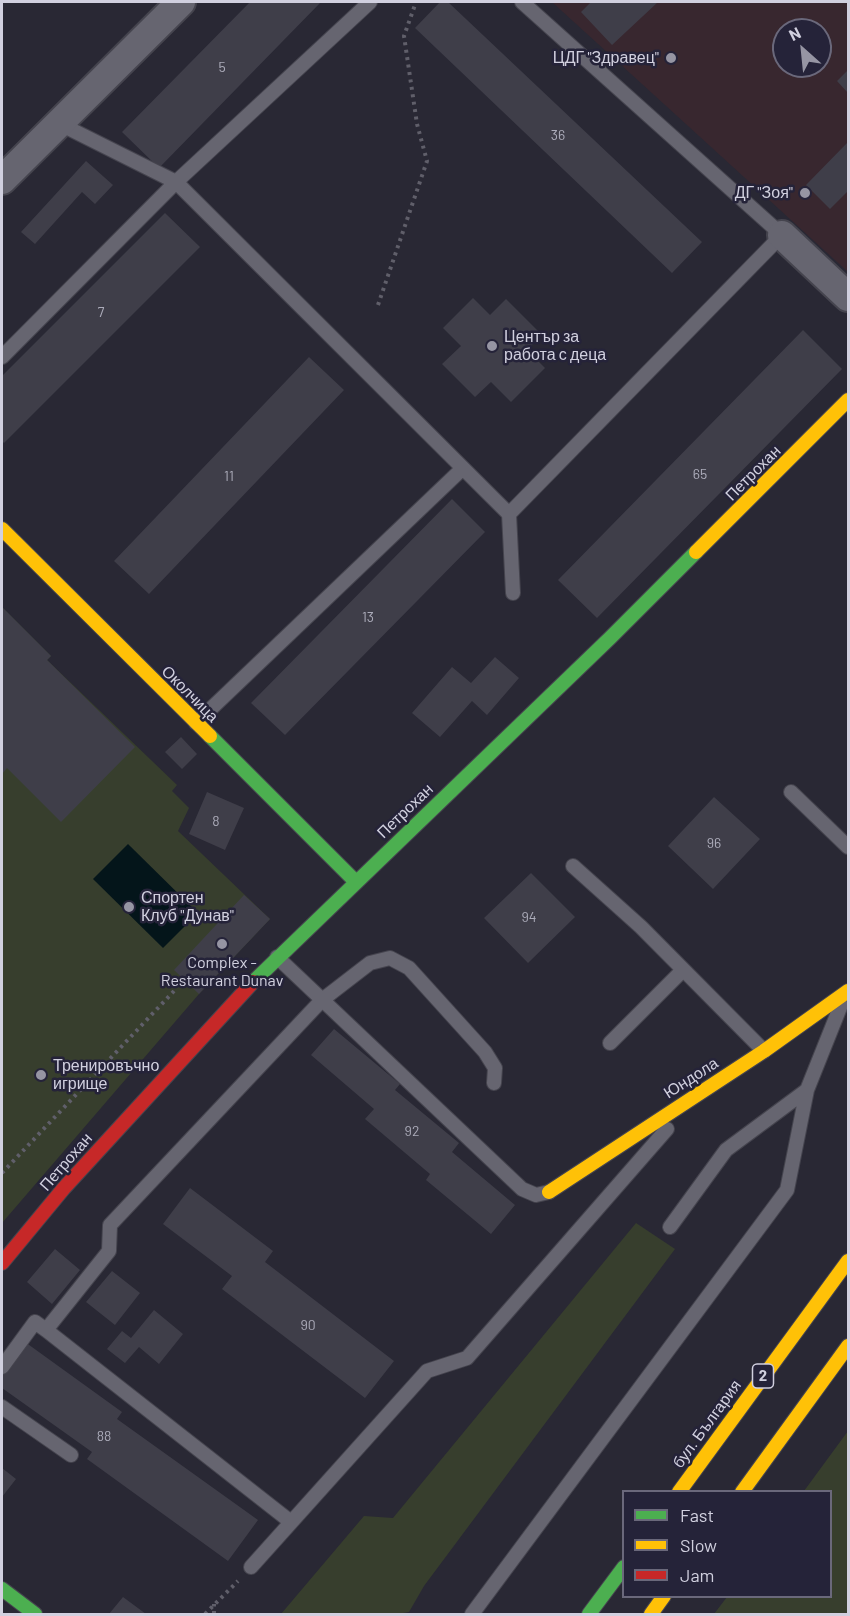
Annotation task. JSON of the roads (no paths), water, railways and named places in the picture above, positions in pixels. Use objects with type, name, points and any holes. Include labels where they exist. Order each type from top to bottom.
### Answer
[{"type":"main road","name":"Петрохан","points":[[2,1263],[64,1188],[186,1051],[277,957],[610,638],[849,400]]},
{"type":"main road","name":"Околчица","points":[[2,529],[356,881]]},
{"type":"main road","name":"Юндола","points":[[549,1192],[764,1051],[847,993]]},
{"type":"main road","name":"бул. България","points":[[679,1490],[849,1261]]},
{"type":"main road","points":[[742,1490],[849,1346]]},
{"type":"main road","points":[[589,1614],[622,1570]]},
{"type":"main road","points":[[2,1589],[35,1614]]},
{"type":"main road","points":[[651,1614],[663,1598]]},
{"type":"street","points":[[2,180],[181,2]]},
{"type":"street","points":[[782,235],[849,297]]},
{"type":"lane","points":[[2,357],[176,182],[370,2]]},
{"type":"lane","points":[[509,514],[782,235],[522,2]]},
{"type":"lane","points":[[60,124],[176,182],[509,514],[513,593]]},
{"type":"lane","points":[[196,723],[462,469]]},
{"type":"lane","points":[[791,792],[849,847]]},
{"type":"lane","points":[[573,866],[641,927],[764,1051]]},
{"type":"lane","points":[[277,957],[522,1189],[536,1195],[549,1192]]},
{"type":"lane","points":[[46,1330],[109,1251],[110,1225],[321,1000],[370,963],[390,958],[409,968],[485,1052],[495,1068],[494,1083]]},
{"type":"lane","points":[[610,1043],[683,970]]},
{"type":"lane","points":[[472,1614],[787,1190],[807,1090],[847,993]]},
{"type":"lane","points":[[670,1227],[726,1150],[807,1090]]},
{"type":"lane","points":[[251,1567],[427,1371],[467,1358],[699,1092]]},
{"type":"lane","points":[[2,1366],[35,1322],[291,1522]]},
{"type":"lane","points":[[2,1407],[71,1455]]},
{"type":"place","name":"ЦДГ \"Здравец\"","points":[[671,58]]},
{"type":"place","name":"ДГ \"Зоя\"","points":[[805,193]]},
{"type":"place","name":"Център за работа с деца","points":[[492,346]]},
{"type":"place","name":"Спортен Клуб \"Дунав\"","points":[[129,907]]},
{"type":"place","name":"Complex - Restaurant Dunav","points":[[222,944]]},
{"type":"place","name":"Тренировъчно игрище","points":[[41,1075]]}]
